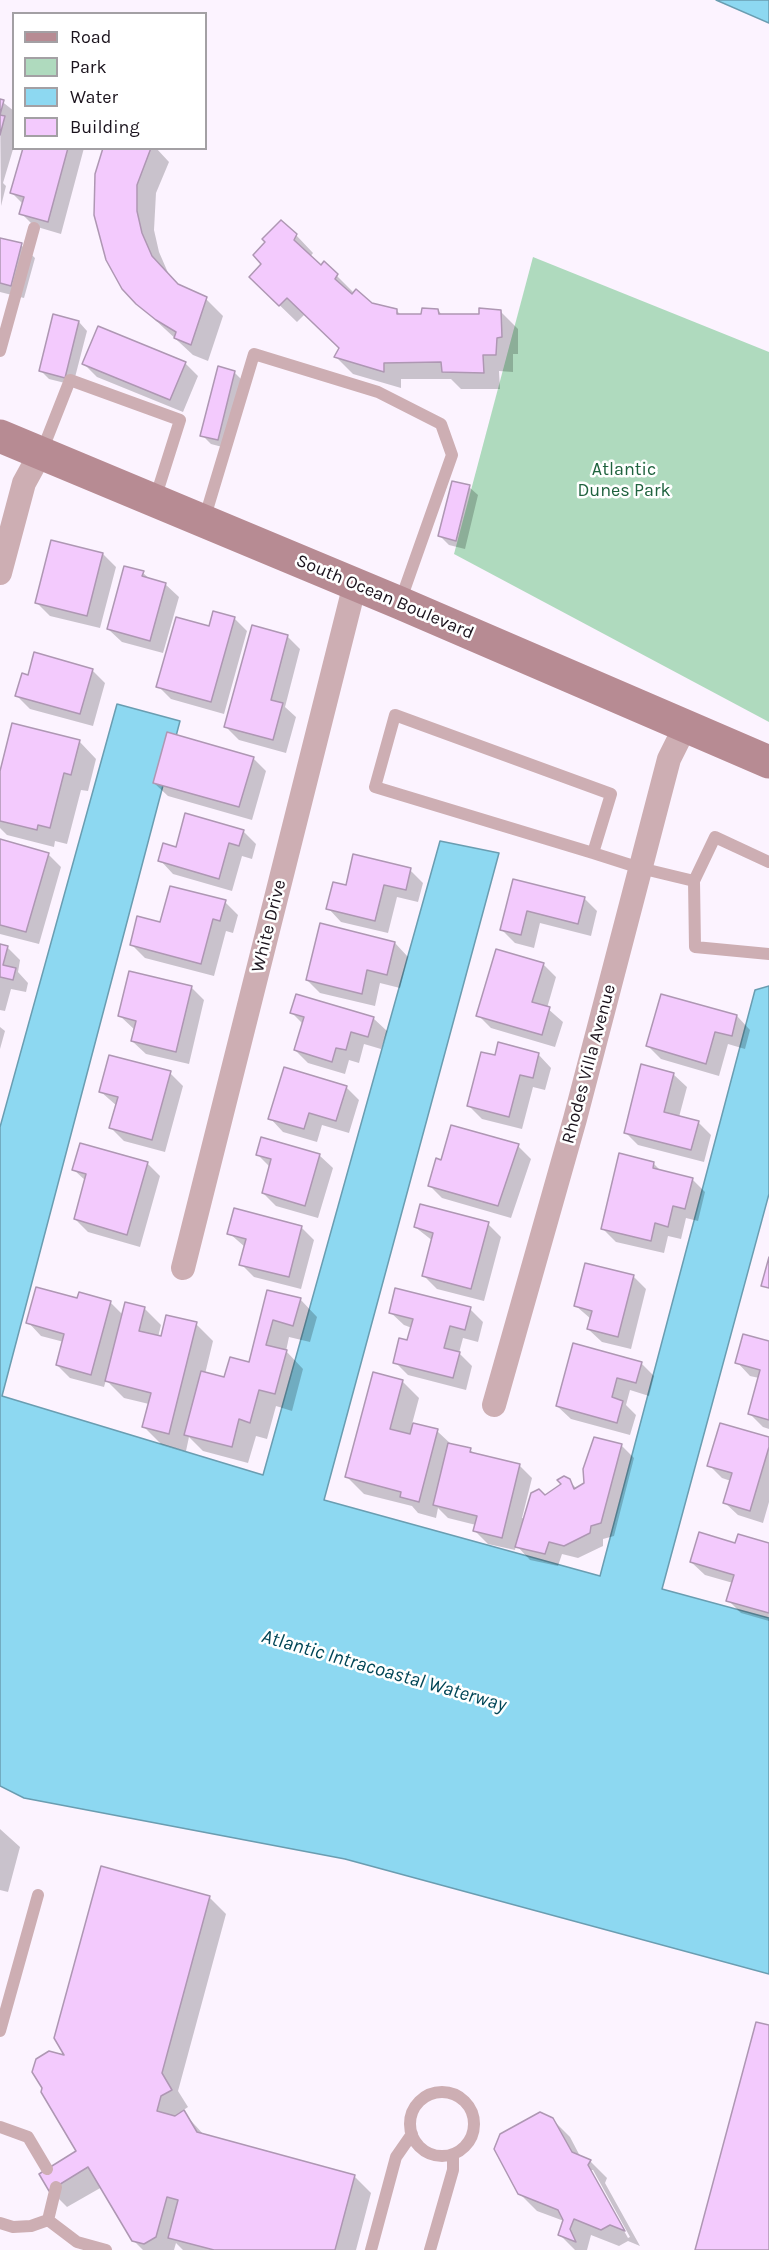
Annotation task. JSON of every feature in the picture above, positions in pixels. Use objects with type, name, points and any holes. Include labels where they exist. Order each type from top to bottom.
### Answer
[{"type":"main road","name":"South Ocean Boulevard","points":[[0,436],[400,603],[769,762]]},
{"type":"street","points":[[1,564],[24,483],[41,452]]},
{"type":"street","name":"White Drive","points":[[183,1268],[355,584]]},
{"type":"street","name":"Rhodes Villa Avenue","points":[[494,1405],[575,1119],[669,759],[686,725]]},
{"type":"lane","points":[[0,351],[34,228]]},
{"type":"lane","points":[[204,521],[254,354],[378,392],[441,424],[452,455],[400,603]]},
{"type":"lane","points":[[41,452],[70,380],[180,420],[155,500]]},
{"type":"lane","points":[[593,853],[610,794],[395,715],[375,787],[640,868],[694,881]]},
{"type":"lane","points":[[769,862],[715,837],[694,881],[694,947],[769,954]]},
{"type":"lane","points":[[0,2031],[38,1895]]},
{"type":"lane","points":[[443,2092],[462,2098],[469,2105],[475,2124],[469,2144],[453,2156],[432,2155],[423,2151],[412,2134],[412,2114],[424,2098],[443,2092]]},
{"type":"lane","points":[[0,2127],[28,2137],[46,2169]]},
{"type":"lane","points":[[371,2250],[396,2157],[412,2134]]},
{"type":"lane","points":[[430,2250],[453,2170],[453,2156]]},
{"type":"lane","points":[[48,2220],[56,2187]]},
{"type":"lane","points":[[0,2223],[13,2227],[31,2226],[48,2220]]},
{"type":"lane","points":[[48,2220],[77,2242],[106,2250]]},
{"type":"green space","name":"Atlantic Dunes Park","points":[[533,257],[769,352],[769,722],[454,554]]},
{"type":"water","points":[[716,0],[769,0],[769,23]]},
{"type":"water","name":"Atlantic Intracoastal Waterway","points":[[117,704],[180,721],[2,1396],[263,1475],[440,841],[499,853],[324,1500],[600,1576],[755,990],[769,986],[769,1194],[662,1589],[769,1618],[769,1974],[345,1859],[24,1798],[0,1786],[0,1127]]},
{"type":"building","points":[[0,99],[4,100],[0,115]]},
{"type":"building","points":[[0,115],[5,116],[0,135]]},
{"type":"building","points":[[22,150],[67,150],[48,222],[19,214],[24,197],[10,193]]},
{"type":"building","points":[[102,150],[150,150],[137,185],[137,211],[142,233],[152,256],[178,284],[207,297],[191,345],[174,338],[176,332],[156,320],[122,289],[106,260],[94,215],[95,174]]},
{"type":"building","points":[[281,220],[297,234],[294,240],[321,265],[324,261],[338,274],[335,279],[352,294],[356,289],[372,303],[397,309],[397,314],[421,314],[422,308],[438,309],[439,314],[479,314],[479,308],[501,310],[502,337],[497,338],[496,355],[483,355],[484,373],[442,372],[441,362],[384,363],[384,372],[334,357],[339,348],[287,298],[279,306],[249,277],[261,264],[253,255],[265,242],[262,239]]},
{"type":"building","points":[[0,238],[22,243],[11,286],[0,283]]},
{"type":"building","points":[[53,314],[79,321],[65,378],[39,371]]},
{"type":"building","points":[[98,326],[186,362],[170,400],[82,364]]},
{"type":"building","points":[[218,366],[235,371],[218,440],[200,436]]},
{"type":"building","points":[[452,481],[470,485],[456,541],[438,536]]},
{"type":"building","points":[[51,540],[103,553],[87,616],[35,603]]},
{"type":"building","points":[[124,566],[144,571],[142,576],[166,583],[150,641],[107,629]]},
{"type":"building","points":[[213,611],[235,617],[211,702],[156,687],[176,617],[209,626]]},
{"type":"building","points":[[252,625],[288,635],[271,700],[283,703],[273,740],[224,727]]},
{"type":"building","points":[[34,652],[93,669],[80,714],[15,696],[22,673],[28,675]]},
{"type":"building","points":[[12,723],[80,740],[71,775],[64,773],[50,828],[38,825],[37,830],[0,821],[0,771]]},
{"type":"building","points":[[167,732],[254,757],[239,807],[153,783]]},
{"type":"building","points":[[185,813],[244,830],[239,846],[229,843],[219,879],[158,861],[163,843],[176,847]]},
{"type":"building","points":[[0,839],[49,853],[26,932],[0,925]]},
{"type":"building","points":[[353,854],[411,868],[406,890],[384,885],[375,921],[326,909],[333,882],[346,885]]},
{"type":"building","points":[[513,879],[585,897],[578,924],[527,911],[521,935],[500,930]]},
{"type":"building","points":[[170,886],[226,900],[220,921],[213,919],[201,964],[130,945],[137,916],[160,922]]},
{"type":"building","points":[[320,923],[395,942],[387,975],[367,970],[362,994],[306,980]]},
{"type":"building","points":[[0,944],[8,946],[3,965],[16,968],[13,980],[0,977]]},
{"type":"building","points":[[496,949],[544,963],[532,1002],[550,1007],[542,1035],[476,1016]]},
{"type":"building","points":[[129,971],[192,986],[176,1052],[131,1041],[136,1021],[118,1016]]},
{"type":"building","points":[[296,994],[374,1017],[368,1037],[351,1032],[346,1050],[336,1048],[332,1062],[294,1050],[304,1017],[290,1013]]},
{"type":"building","points":[[661,994],[737,1015],[732,1036],[715,1032],[706,1064],[646,1046]]},
{"type":"building","points":[[498,1042],[539,1053],[533,1078],[520,1075],[509,1117],[467,1106],[481,1052],[495,1055]]},
{"type":"building","points":[[109,1055],[171,1071],[152,1140],[109,1128],[118,1097],[99,1092]]},
{"type":"building","points":[[641,1064],[674,1073],[664,1112],[699,1121],[691,1150],[624,1133]]},
{"type":"building","points":[[284,1067],[347,1086],[336,1121],[309,1113],[304,1129],[268,1119]]},
{"type":"building","points":[[451,1125],[519,1144],[498,1206],[428,1186],[436,1158],[441,1160]]},
{"type":"building","points":[[261,1137],[320,1154],[305,1206],[262,1193],[271,1159],[256,1155]]},
{"type":"building","points":[[80,1143],[148,1162],[127,1235],[74,1219],[86,1174],[72,1170]]},
{"type":"building","points":[[619,1153],[654,1162],[653,1168],[693,1178],[685,1209],[673,1206],[668,1227],[655,1223],[651,1241],[601,1229]]},
{"type":"building","points":[[420,1204],[489,1222],[471,1289],[422,1276],[433,1233],[414,1227]]},
{"type":"building","points":[[234,1208],[302,1226],[289,1277],[239,1265],[246,1239],[227,1234]]},
{"type":"building","points":[[769,1257],[769,1288],[761,1286]]},
{"type":"building","points":[[585,1263],[634,1275],[618,1337],[587,1329],[592,1311],[574,1306]]},
{"type":"building","points":[[36,1287],[77,1298],[79,1292],[111,1301],[91,1375],[56,1365],[64,1334],[26,1323]]},
{"type":"building","points":[[395,1288],[471,1307],[465,1330],[450,1326],[444,1348],[460,1352],[453,1378],[393,1363],[399,1338],[407,1340],[413,1319],[389,1313]]},
{"type":"building","points":[[267,1290],[301,1298],[293,1326],[273,1320],[266,1345],[287,1350],[275,1394],[259,1390],[250,1423],[239,1419],[232,1447],[184,1435],[201,1371],[224,1377],[230,1357],[249,1362]]},
{"type":"building","points":[[125,1302],[145,1307],[139,1331],[161,1336],[166,1315],[197,1322],[169,1434],[142,1427],[151,1393],[105,1381]]},
{"type":"building","points":[[743,1334],[769,1341],[769,1420],[748,1414],[760,1370],[735,1363]]},
{"type":"building","points":[[573,1343],[642,1362],[636,1383],[617,1378],[612,1397],[623,1401],[617,1423],[556,1406]]},
{"type":"building","points":[[373,1372],[403,1380],[390,1429],[410,1434],[413,1423],[438,1429],[419,1502],[400,1497],[401,1492],[345,1477]]},
{"type":"building","points":[[720,1423],[769,1437],[769,1447],[750,1511],[723,1503],[732,1473],[707,1466]]},
{"type":"building","points":[[594,1437],[622,1444],[601,1523],[591,1526],[590,1533],[564,1546],[549,1542],[545,1554],[515,1547],[531,1493],[539,1489],[545,1495],[561,1484],[557,1480],[564,1476],[570,1479],[574,1489],[584,1483],[583,1469]]},
{"type":"building","points":[[448,1443],[471,1448],[470,1452],[520,1464],[502,1538],[473,1531],[477,1516],[433,1505]]},
{"type":"building","points":[[699,1532],[735,1543],[738,1534],[769,1543],[769,1613],[726,1601],[734,1575],[690,1562]]},
{"type":"building","points":[[101,1866],[210,1896],[162,2073],[172,2090],[161,2096],[157,2111],[175,2116],[184,2110],[197,2132],[355,2175],[335,2250],[214,2250],[168,2238],[178,2200],[167,2197],[156,2237],[144,2244],[132,2241],[88,2167],[49,2191],[39,2174],[76,2151],[41,2092],[42,2088],[32,2072],[36,2059],[49,2051],[64,2055],[54,2038]]},
{"type":"building","points":[[756,2022],[769,2025],[769,2250],[695,2250]]},
{"type":"building","points":[[540,2112],[553,2118],[572,2152],[591,2160],[588,2165],[625,2231],[610,2225],[601,2230],[574,2219],[570,2229],[576,2242],[558,2235],[563,2220],[558,2210],[518,2194],[494,2149],[500,2134]]}]
